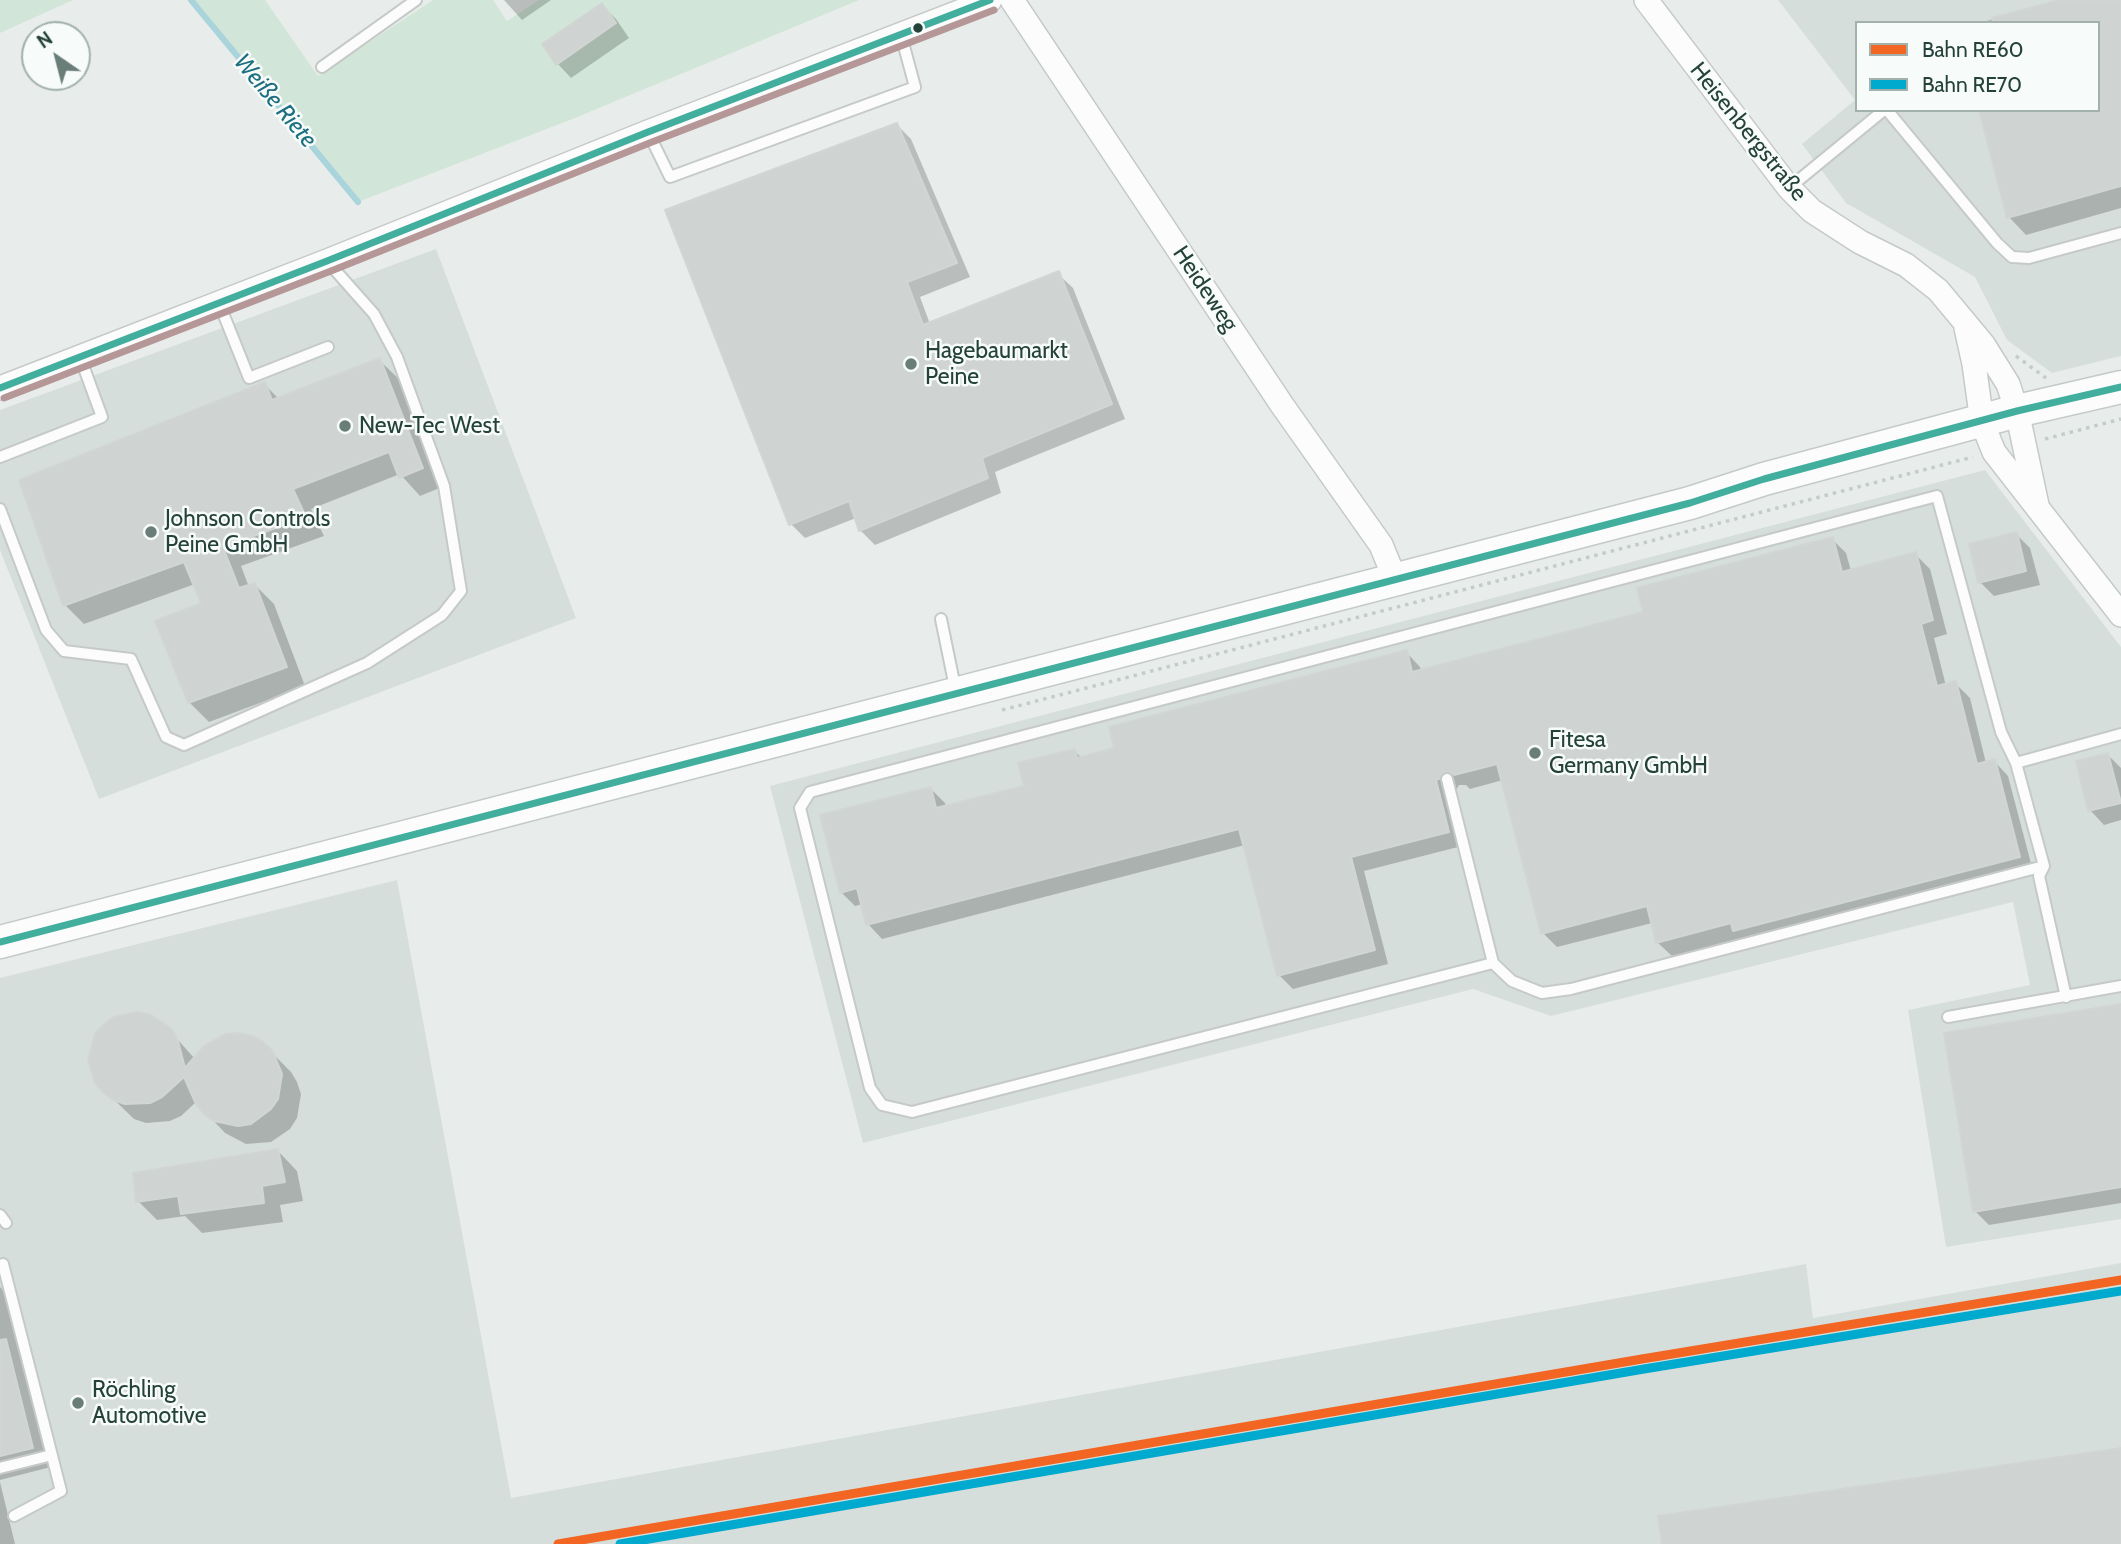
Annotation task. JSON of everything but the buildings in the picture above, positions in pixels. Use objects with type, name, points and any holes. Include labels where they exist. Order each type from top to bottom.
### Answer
[{"type":"main road","points":[[0,942],[1690,503],[1763,479],[2017,411],[2121,387]]},
{"type":"street","points":[[0,388],[990,0]]},
{"type":"street","name":"Heideweg","points":[[1012,0],[1282,405],[1381,545],[1395,579]]},
{"type":"street","name":"Heisenbergstraße","points":[[1646,0],[1789,188],[1812,211],[1860,242],[1906,265],[1938,290],[1983,344],[2008,384],[2017,411],[2037,506]]},
{"type":"street","name":"Heisenbergstraße","points":[[1964,322],[1974,364],[1982,422],[1994,452],[2121,615]]},
{"type":"lane","points":[[322,67],[416,0]]},
{"type":"lane","points":[[648,132],[670,177],[915,87],[901,35]]},
{"type":"lane","points":[[1789,188],[1883,112]]},
{"type":"lane","points":[[1887,112],[1997,243],[2012,257],[2029,258],[2121,233]]},
{"type":"lane","points":[[0,509],[46,631],[64,651],[131,659],[166,737],[184,745],[367,663],[442,615],[461,591],[444,486],[397,357],[374,314],[327,261]]},
{"type":"lane","points":[[219,303],[249,378],[328,347]]},
{"type":"lane","points":[[0,457],[102,417],[80,357]]},
{"type":"lane","points":[[1493,963],[912,1112],[882,1105],[870,1088],[800,808],[810,792],[1937,496],[2001,732],[2016,763],[2044,866],[2039,876],[2066,997]]},
{"type":"lane","points":[[941,619],[956,693]]},
{"type":"lane","points":[[2016,763],[2121,734]]},
{"type":"lane","points":[[1447,779],[1493,963],[1512,981],[1542,993],[1571,989],[2044,866]]},
{"type":"lane","points":[[1948,1017],[2121,986]]},
{"type":"lane","points":[[3,1264],[61,1491],[14,1516]]},
{"type":"lane","points":[[0,1468],[52,1455]]},
{"type":"path","points":[[2011,353],[2046,376],[2054,403]]},
{"type":"shaded area","points":[[1778,0],[2121,0],[2121,356],[2052,373],[2007,340],[1975,277],[1846,203],[1802,144],[1855,100]]},
{"type":"shaded area","points":[[436,249],[576,618],[99,799],[0,550],[0,410]]},
{"type":"shaded area","points":[[1985,470],[2121,647],[2121,1219],[1946,1247],[1908,1010],[2030,985],[2013,902],[1551,1016],[1473,989],[863,1143],[770,786]]},
{"type":"shaded area","points":[[397,880],[511,1498],[1806,1264],[1813,1318],[2121,1263],[2121,1544],[0,1544],[0,978]]},
{"type":"green space","points":[[0,0],[73,0],[21,21],[21,24],[0,33]]},
{"type":"green space","points":[[191,0],[265,0],[318,76],[433,0],[493,0],[507,21],[539,0],[859,0],[575,118],[358,202]]},
{"type":"waterway","name":"Weiße Riete","points":[[191,0],[358,202]]},
{"type":"rail line","name":"RE60","points":[[558,1544],[2121,1280]]},
{"type":"rail line","name":"RE70","points":[[620,1544],[1644,1369],[2121,1291]]},
{"type":"transit line","points":[[0,388],[990,0]]},
{"type":"transit line","points":[[4,398],[994,10]]},
{"type":"transit line","points":[[0,942],[1690,503],[1764,479],[2017,411],[2121,387]]},
{"type":"place","name":"Hagebaumarkt Peine","points":[[911,364]]},
{"type":"place","name":"New-Tec West","points":[[345,426]]},
{"type":"place","name":"Johnson Controls Peine GmbH","points":[[151,532]]},
{"type":"place","name":"Fitesa Germany GmbH","points":[[1535,753]]},
{"type":"place","name":"Röchling Automotive","points":[[78,1403]]}]
